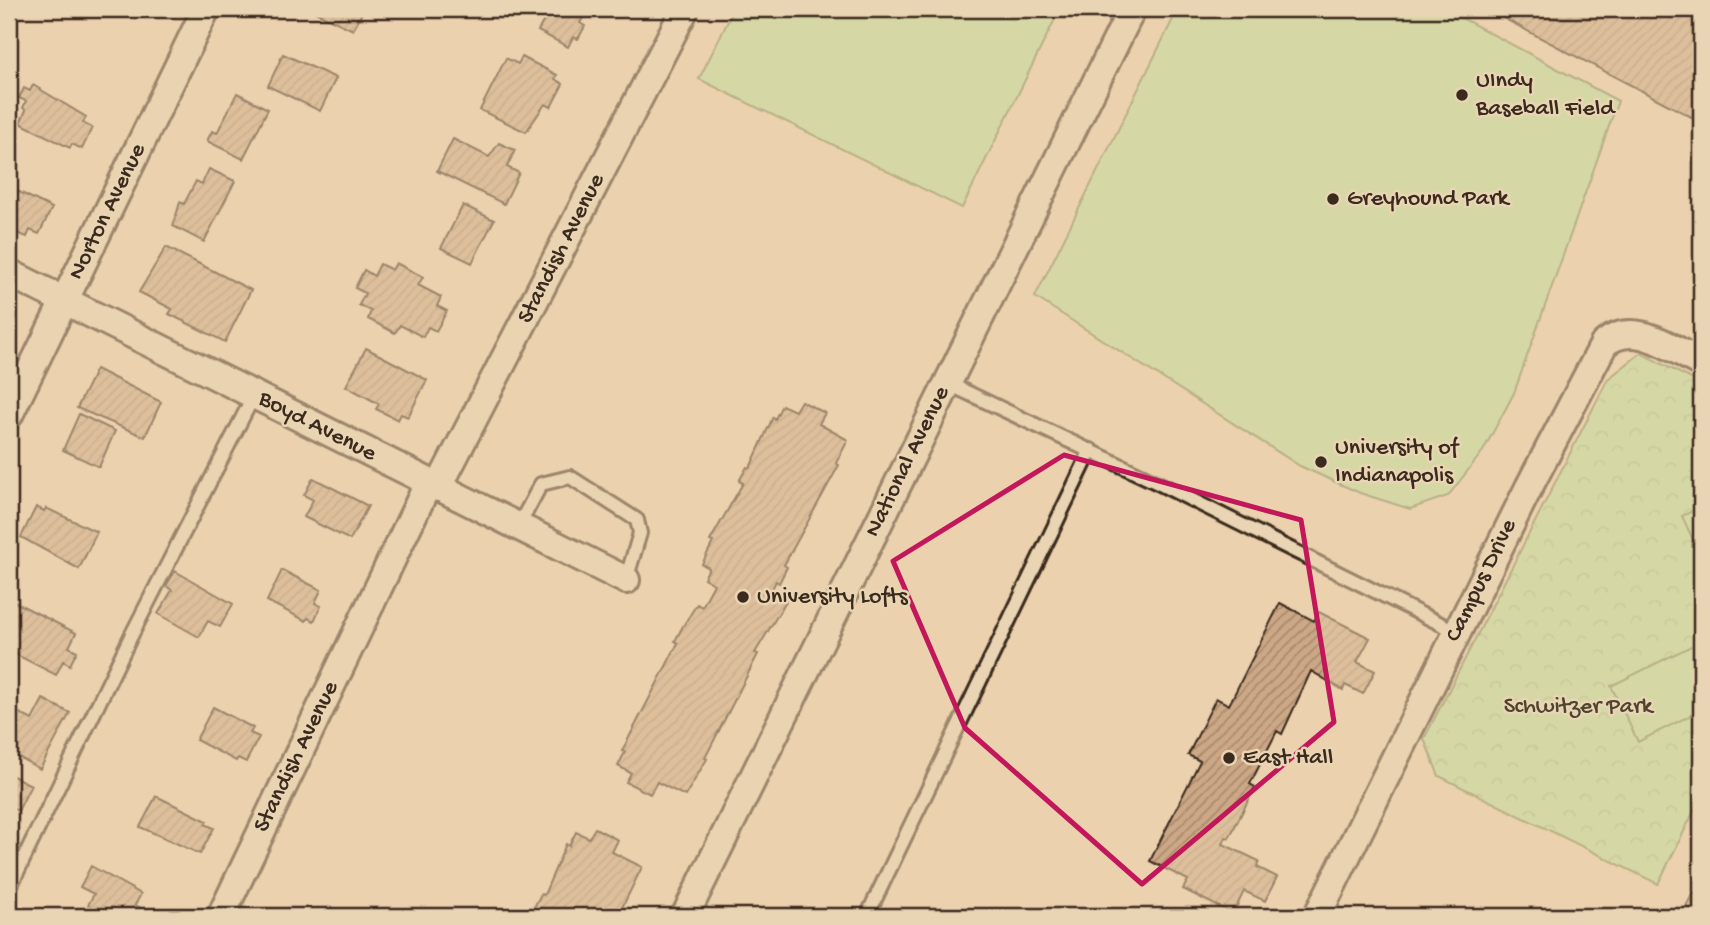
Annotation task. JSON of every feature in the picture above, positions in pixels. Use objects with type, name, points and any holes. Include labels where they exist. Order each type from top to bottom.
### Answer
[{"type":"street","name":"Norton Avenue","points":[[9,415],[206,9]]},
{"type":"street","name":"Standish Avenue","points":[[221,916],[433,486],[685,9]]},
{"type":"street","name":"National Avenue","points":[[685,916],[1132,9]]},
{"type":"street","name":"Boyd Avenue","points":[[9,273],[626,580]]},
{"type":"street","name":"Campus Drive","points":[[1317,916],[1457,632],[1604,344],[1612,337],[1632,332],[1701,363]]},
{"type":"lane","points":[[947,383],[1091,450],[1457,632]]},
{"type":"lane","points":[[9,889],[131,636],[254,395]]},
{"type":"lane","points":[[867,916],[1091,450]]},
{"type":"lane","points":[[518,527],[541,485],[570,477],[637,520],[640,533],[626,580]]},
{"type":"highlighted area","points":[[1064,455],[1301,520],[1334,722],[1142,884],[965,728],[893,561]]},
{"type":"green space","points":[[734,9],[1060,9],[962,208],[699,79]]},
{"type":"green space","name":"Greyhound Park","points":[[1178,9],[1445,9],[1618,101],[1514,393],[1483,451],[1448,496],[1410,509],[1360,493],[1300,466],[1035,297]]},
{"type":"green space","name":"Schwitzer Park","points":[[1641,353],[1701,384],[1701,797],[1658,884],[1439,776],[1424,739],[1608,379]]},
{"type":"green space","points":[[1701,507],[1701,557],[1682,516]]},
{"type":"green space","points":[[1701,641],[1701,710],[1638,742],[1611,686]]},
{"type":"building","points":[[120,9],[150,9],[145,17]]},
{"type":"building","points":[[309,9],[364,9],[353,30]]},
{"type":"building","points":[[550,9],[588,9],[580,23],[585,26],[578,39],[573,37],[568,47],[538,31]]},
{"type":"building","points":[[1486,9],[1701,9],[1701,122]]},
{"type":"building","points":[[283,54],[336,78],[320,111],[268,86]]},
{"type":"building","points":[[522,57],[557,75],[555,79],[563,84],[551,107],[545,104],[526,132],[480,110],[506,58],[518,64]]},
{"type":"building","points":[[33,85],[86,117],[83,123],[92,128],[82,149],[72,144],[70,148],[20,123],[26,110],[23,108],[26,101],[19,98],[24,88],[30,91]]},
{"type":"building","points":[[237,93],[268,109],[243,159],[207,141],[212,131],[217,133]]},
{"type":"building","points":[[453,139],[489,157],[499,143],[515,150],[507,167],[519,173],[504,204],[437,171]]},
{"type":"building","points":[[209,169],[235,181],[204,242],[173,226],[180,202],[184,204],[196,181],[202,184]]},
{"type":"building","points":[[9,187],[52,208],[39,234],[30,230],[27,237],[9,230]]},
{"type":"building","points":[[463,205],[494,220],[472,263],[441,248]]},
{"type":"building","points":[[166,247],[251,290],[225,342],[169,314],[172,309],[139,292]]},
{"type":"building","points":[[396,263],[423,277],[418,285],[441,297],[437,306],[447,311],[436,331],[428,327],[423,337],[400,325],[395,333],[368,319],[371,311],[359,305],[365,293],[355,288],[364,270],[374,276],[380,264],[392,270]]},
{"type":"building","points":[[366,348],[427,380],[408,417],[401,414],[398,420],[376,409],[379,404],[346,386]]},
{"type":"building","points":[[96,369],[161,402],[145,437],[77,408]]},
{"type":"building","name":"University Lofts","points":[[801,401],[825,413],[819,424],[848,440],[836,463],[839,465],[784,565],[787,567],[779,583],[776,581],[770,593],[786,601],[755,653],[758,654],[705,758],[707,759],[685,796],[657,782],[650,794],[626,782],[631,773],[618,766],[625,752],[622,751],[678,643],[675,641],[683,626],[697,604],[702,607],[714,584],[704,578],[709,568],[702,564],[713,542],[710,541],[743,483],[739,481],[747,467],[750,468],[773,417],[775,419],[782,405],[795,411]]},
{"type":"building","points":[[79,414],[115,431],[99,467],[63,450]]},
{"type":"building","points":[[313,478],[368,506],[350,540],[304,517],[313,500],[304,495]]},
{"type":"building","points":[[36,507],[44,511],[46,508],[97,532],[79,569],[21,537]]},
{"type":"building","points":[[282,570],[321,590],[315,603],[321,606],[314,621],[308,618],[306,621],[267,601]]},
{"type":"building","points":[[175,571],[233,604],[220,627],[208,621],[199,637],[158,614],[172,590],[166,586]]},
{"type":"building","points":[[9,599],[76,633],[69,647],[77,651],[70,665],[63,661],[56,675],[9,651]]},
{"type":"building","name":"East Hall","points":[[1280,603],[1314,621],[1319,612],[1370,638],[1357,662],[1375,671],[1363,694],[1345,685],[1343,690],[1311,671],[1282,734],[1277,731],[1250,784],[1255,787],[1229,838],[1226,837],[1223,844],[1259,861],[1257,867],[1277,877],[1265,901],[1244,891],[1233,914],[1183,889],[1188,880],[1150,861],[1200,761],[1188,755],[1216,698],[1229,705]]},
{"type":"building","points":[[43,699],[70,713],[40,769],[9,752],[9,715],[12,709],[32,720]]},
{"type":"building","points":[[213,707],[253,728],[250,733],[259,737],[246,762],[238,758],[236,761],[196,740]]},
{"type":"building","points":[[9,774],[31,785],[18,811],[9,807]]},
{"type":"building","points":[[156,796],[207,821],[205,824],[214,828],[200,854],[140,827]]},
{"type":"building","points":[[595,828],[618,840],[612,852],[642,867],[618,916],[534,916],[537,911],[533,909],[541,894],[544,895],[566,844],[569,846],[576,832],[589,838]]},
{"type":"building","points":[[91,866],[141,894],[135,905],[146,911],[144,916],[110,916],[88,905],[94,894],[80,887]]},
{"type":"building","points":[[1693,893],[1701,897],[1701,916],[1681,916]]},
{"type":"place","name":"UIndy Baseball Field","points":[[1462,95]]},
{"type":"place","name":"Greyhound Park","points":[[1333,199]]},
{"type":"place","name":"University of Indianapolis","points":[[1321,462]]},
{"type":"place","name":"University Lofts","points":[[743,597]]},
{"type":"place","name":"East Hall","points":[[1229,758]]}]
